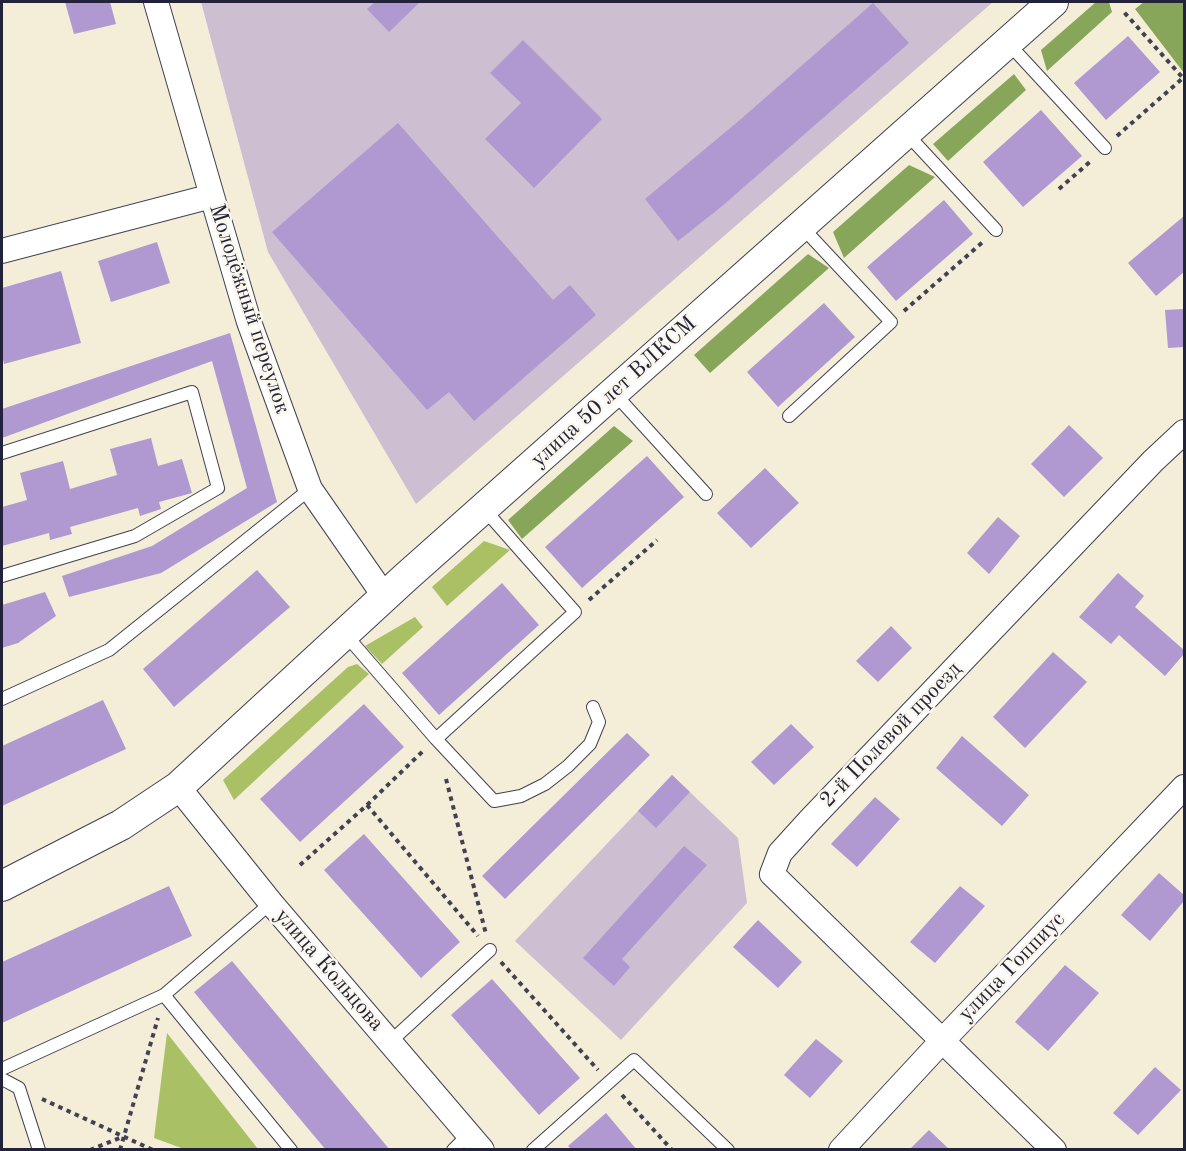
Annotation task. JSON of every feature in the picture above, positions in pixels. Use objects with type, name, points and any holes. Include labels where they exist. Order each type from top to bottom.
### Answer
[{"type":"street","name":"Молодёжный переулок","points":[[156,2],[249,322],[310,489],[385,597]]},
{"type":"street","name":"улица 50 лет ВЛКСМ","points":[[2,886],[121,825],[178,787],[484,508],[1053,2]]},
{"type":"street","points":[[2,251],[212,196]]},
{"type":"street","name":"2-й Полевой проезд","points":[[942,1041],[772,874],[780,853],[1145,469],[1185,432]]},
{"type":"street","name":"улица Кольцова","points":[[178,787],[271,903],[390,1042],[467,1144]]},
{"type":"street","name":"улица Гоппиус","points":[[841,1149],[1185,787]]},
{"type":"street","points":[[942,1041],[1054,1149]]},
{"type":"lane","points":[[1007,42],[1105,147]]},
{"type":"lane","points":[[905,132],[996,231]]},
{"type":"lane","points":[[789,416],[891,322],[801,225]]},
{"type":"lane","points":[[2,453],[192,392],[218,488],[135,536],[2,576]]},
{"type":"lane","points":[[614,392],[706,494]]},
{"type":"lane","points":[[2,699],[109,650],[310,489]]},
{"type":"lane","points":[[436,739],[575,612],[484,508]]},
{"type":"lane","points":[[345,634],[436,739],[495,801],[521,796],[545,784],[568,766],[590,744],[599,722],[593,707]]},
{"type":"lane","points":[[2,1069],[164,995],[271,903]]},
{"type":"lane","points":[[390,1042],[490,950]]},
{"type":"lane","points":[[164,995],[291,1149]]},
{"type":"lane","points":[[533,1149],[634,1060],[728,1149]]},
{"type":"lane","points":[[2,1079],[19,1088],[39,1149]]},
{"type":"path","points":[[1059,189],[1183,78],[1123,11]]},
{"type":"path","points":[[891,322],[996,231]]},
{"type":"path","points":[[575,612],[657,540]]},
{"type":"path","points":[[300,865],[436,739],[490,950]]},
{"type":"path","points":[[367,805],[490,950],[672,1149]]},
{"type":"path","points":[[120,1149],[164,995]]},
{"type":"path","points":[[19,1088],[153,1149]]},
{"type":"path","points":[[90,1149],[123,1137]]},
{"type":"shaded area","points":[[201,2],[993,2],[416,504],[268,252]]},
{"type":"shaded area","points":[[672,775],[738,838],[747,903],[621,1040],[515,941]]},
{"type":"green space","points":[[1096,2],[1109,2],[1112,12],[1047,71],[1041,50]]},
{"type":"green space","points":[[1144,2],[1184,2],[1184,73],[1135,9]]},
{"type":"green space","points":[[1014,74],[1026,90],[948,161],[933,144]]},
{"type":"green space","points":[[909,165],[935,177],[844,258],[833,232]]},
{"type":"green space","points":[[808,254],[829,268],[710,373],[694,355]]},
{"type":"green space","points":[[614,426],[633,441],[522,539],[508,520]]},
{"type":"green space","points":[[484,541],[510,550],[447,606],[432,587]]},
{"type":"green space","points":[[415,617],[423,627],[382,664],[365,646]]},
{"type":"green space","points":[[357,664],[369,674],[234,800],[223,780],[348,667]]},
{"type":"green space","points":[[167,1033],[258,1149],[184,1149],[154,1138]]},
{"type":"building","points":[[65,2],[110,2],[116,24],[74,34]]},
{"type":"building","points":[[375,2],[420,2],[389,32],[367,9]]},
{"type":"building","points":[[873,3],[909,43],[721,207],[678,241],[645,199],[741,119]]},
{"type":"building","points":[[1128,36],[1160,72],[1106,120],[1074,83]]},
{"type":"building","points":[[523,40],[602,119],[534,188],[485,139],[521,103],[490,73]]},
{"type":"building","points":[[1041,110],[1082,156],[1023,207],[983,162]]},
{"type":"building","points":[[398,123],[553,300],[570,285],[596,315],[474,421],[449,392],[427,410],[272,232]]},
{"type":"building","points":[[944,200],[973,234],[896,301],[867,267]]},
{"type":"building","points":[[1184,216],[1184,272],[1156,296],[1128,263]]},
{"type":"building","points":[[157,242],[170,283],[111,302],[98,261]]},
{"type":"building","points":[[61,271],[81,343],[4,364],[2,288]]},
{"type":"building","points":[[824,303],[855,337],[778,407],[747,372]]},
{"type":"building","points":[[1184,309],[1184,347],[1168,348],[1165,310]]},
{"type":"building","points":[[230,333],[277,502],[161,573],[69,597],[62,576],[152,546],[247,488],[212,361],[2,438],[2,409]]},
{"type":"building","points":[[1069,425],[1103,458],[1064,497],[1031,464]]},
{"type":"building","points":[[151,438],[158,466],[182,459],[192,493],[159,502],[161,509],[140,516],[138,508],[70,527],[72,534],[50,540],[49,533],[2,546],[2,507],[27,500],[20,473],[63,461],[70,489],[117,475],[110,449]]},
{"type":"building","points":[[647,456],[684,497],[582,588],[545,547]]},
{"type":"building","points":[[765,468],[799,503],[751,548],[717,513]]},
{"type":"building","points":[[998,517],[1020,536],[989,574],[967,553]]},
{"type":"building","points":[[257,570],[290,607],[174,707],[143,669]]},
{"type":"building","points":[[1118,573],[1144,596],[1135,607],[1184,650],[1184,654],[1165,676],[1119,635],[1111,644],[1079,617]]},
{"type":"building","points":[[502,583],[539,625],[439,715],[402,673]]},
{"type":"building","points":[[45,592],[56,616],[18,643],[2,648],[2,605]]},
{"type":"building","points":[[891,626],[912,648],[878,682],[856,661]]},
{"type":"building","points":[[1053,652],[1087,682],[1025,748],[993,717]]},
{"type":"building","points":[[103,700],[126,749],[2,806],[2,746]]},
{"type":"building","points":[[364,704],[404,747],[300,842],[260,799]]},
{"type":"building","points":[[791,724],[814,747],[774,785],[751,762]]},
{"type":"building","points":[[627,733],[650,755],[505,899],[482,876]]},
{"type":"building","points":[[962,736],[1029,795],[1002,826],[936,768]]},
{"type":"building","points":[[672,775],[690,792],[656,828],[638,811]]},
{"type":"building","points":[[875,797],[900,819],[857,867],[831,844]]},
{"type":"building","points":[[364,834],[460,942],[421,978],[324,870]]},
{"type":"building","points":[[684,846],[707,865],[622,959],[630,967],[614,986],[583,958]]},
{"type":"building","points":[[1159,873],[1184,895],[1184,901],[1150,941],[1121,915]]},
{"type":"building","points":[[169,886],[192,936],[2,1023],[2,962]]},
{"type":"building","points":[[960,886],[985,906],[935,963],[910,942]]},
{"type":"building","points":[[758,920],[802,962],[778,988],[733,947]]},
{"type":"building","points":[[232,961],[390,1150],[326,1150],[217,1020],[194,992]]},
{"type":"building","points":[[1065,965],[1099,993],[1048,1051],[1015,1022]]},
{"type":"building","points":[[492,979],[580,1078],[539,1115],[451,1015]]},
{"type":"building","points":[[816,1039],[843,1061],[810,1098],[784,1075]]},
{"type":"building","points":[[1155,1067],[1181,1090],[1138,1135],[1113,1113]]},
{"type":"building","points":[[606,1113],[637,1150],[572,1150],[568,1146]]},
{"type":"building","points":[[929,1130],[950,1150],[909,1150]]}]
